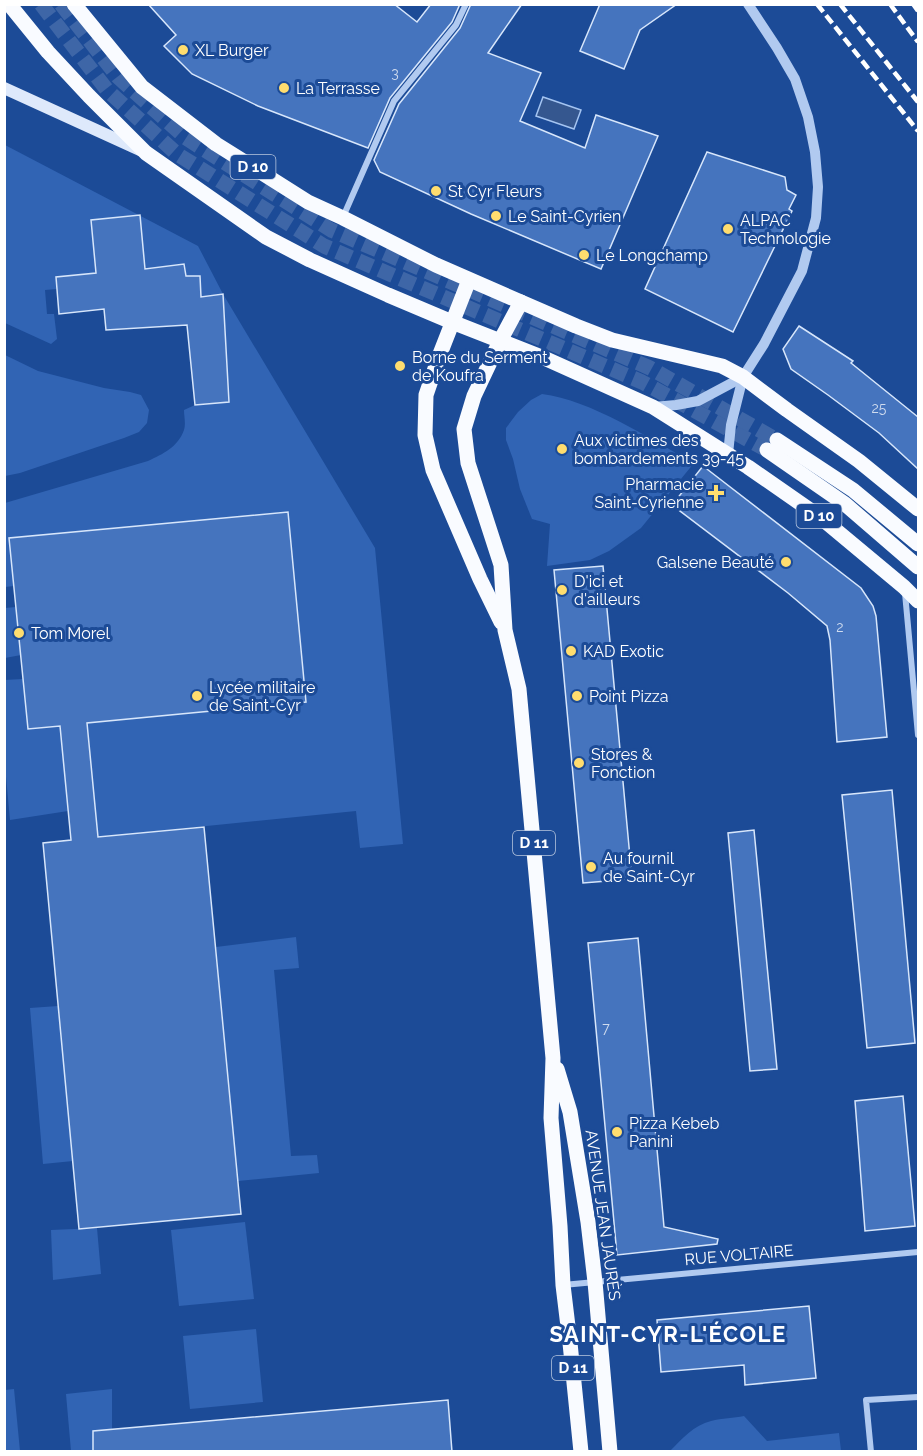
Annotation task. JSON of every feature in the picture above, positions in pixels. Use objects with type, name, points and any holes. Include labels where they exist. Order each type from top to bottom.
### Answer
[{"type":"main road","name":"D 10","points":[[9,4],[48,52],[146,153],[266,237],[310,260],[653,407],[728,454],[820,517],[918,601]]},
{"type":"main road","name":"D 10","points":[[74,4],[142,87],[216,144],[308,202],[436,265],[576,326],[612,340],[722,366],[743,376],[787,411],[859,461],[918,509]]},
{"type":"main road","name":"D 10","points":[[4,88],[146,153]]},
{"type":"main road","points":[[469,280],[426,395],[425,435],[433,470],[480,579],[505,630]]},
{"type":"main road","points":[[505,630],[501,565],[468,464],[464,429],[474,396],[521,302]]},
{"type":"main road","name":"D 10","points":[[918,544],[853,490],[772,445],[918,567]]},
{"type":"main road","name":"AVENUE JEAN JAURÈS","points":[[505,630],[519,689],[553,1058],[550,1118],[560,1226],[562,1285],[581,1452]]},
{"type":"main road","name":"AVENUE JEAN JAURÈS","points":[[553,1058],[570,1112],[588,1222],[610,1452]]},
{"type":"street","points":[[343,218],[394,101],[456,25],[466,4]]},
{"type":"street","points":[[728,454],[731,424],[743,376],[764,344],[802,272],[816,218],[818,187],[815,153],[808,117],[795,79],[748,4]]},
{"type":"street","points":[[653,407],[698,401],[743,376]]},
{"type":"street","points":[[904,587],[918,735]]},
{"type":"street","name":"RUE VOLTAIRE","points":[[562,1285],[918,1252]]},
{"type":"street","points":[[871,1452],[867,1400],[918,1397]]},
{"type":"shaded area","points":[[543,97],[581,110],[574,129],[536,116]]},
{"type":"shaded area","points":[[5,145],[139,215],[91,220],[96,273],[56,277],[57,289],[45,290],[47,314],[54,314],[57,339],[51,344],[5,323]]},
{"type":"shaded area","points":[[140,216],[198,246],[223,294],[201,297],[200,276],[186,276],[184,264],[145,269]]},
{"type":"shaded area","points":[[223,294],[375,548],[403,844],[360,848],[356,811],[98,837],[87,723],[306,702],[288,512],[10,538],[14,586],[5,587],[5,503],[148,461],[164,453],[178,441],[185,428],[184,410],[195,405],[229,402]]},
{"type":"shaded area","points":[[5,355],[38,371],[141,395],[149,410],[147,423],[139,432],[124,438],[5,476]]},
{"type":"shaded area","points":[[542,394],[561,398],[600,412],[694,463],[641,528],[609,551],[590,560],[547,566],[550,524],[532,519],[520,489],[506,440],[506,428],[518,412]]},
{"type":"shaded area","points":[[16,607],[21,655],[5,658],[5,608]]},
{"type":"shaded area","points":[[23,679],[28,729],[60,726],[68,811],[10,820],[4,755],[4,680]]},
{"type":"shaded area","points":[[296,937],[299,968],[274,970],[291,1156],[317,1155],[319,1173],[238,1181],[216,947]]},
{"type":"shaded area","points":[[58,1006],[73,1161],[43,1164],[30,1008]]},
{"type":"shaded area","points":[[245,1222],[254,1299],[179,1306],[171,1230]]},
{"type":"shaded area","points":[[97,1228],[101,1274],[53,1280],[51,1230]]},
{"type":"shaded area","points":[[256,1329],[263,1402],[190,1409],[183,1336]]},
{"type":"shaded area","points":[[14,1389],[20,1451],[5,1451],[5,1390]]},
{"type":"shaded area","points":[[112,1389],[112,1430],[97,1451],[71,1451],[66,1394]]},
{"type":"shaded area","points":[[744,1416],[767,1441],[839,1433],[841,1451],[670,1451],[689,1433],[705,1423]]},
{"type":"building","points":[[148,4],[394,4],[417,22],[431,4],[460,4],[452,22],[390,98],[368,148],[258,106],[192,74],[164,46],[176,35]]},
{"type":"building","points":[[471,4],[522,4],[488,53],[541,73],[520,121],[585,148],[596,115],[658,136],[601,269],[471,214],[380,172],[374,160],[399,104],[460,28]]},
{"type":"building","points":[[600,4],[677,4],[640,30],[624,69],[580,51]]},
{"type":"building","name":"ALPAC Technologie","points":[[707,152],[785,177],[787,190],[796,195],[789,209],[792,211],[733,332],[645,289]]},
{"type":"building","points":[[140,215],[145,269],[184,264],[186,276],[200,276],[201,297],[223,294],[229,402],[195,405],[187,325],[106,330],[104,309],[59,314],[56,277],[96,273],[91,220]]},
{"type":"building","points":[[799,326],[853,361],[851,363],[918,417],[918,469],[879,433],[791,369],[783,349]]},
{"type":"building","points":[[703,466],[861,588],[873,606],[876,616],[887,737],[837,742],[827,626],[788,593],[672,505]]},
{"type":"building","points":[[288,512],[306,702],[87,723],[98,837],[204,827],[241,1214],[79,1229],[43,843],[71,840],[60,726],[28,729],[9,538]]},
{"type":"building","points":[[603,566],[632,879],[583,883],[554,570]]},
{"type":"building","points":[[892,790],[915,1043],[867,1048],[842,795]]},
{"type":"building","points":[[754,830],[777,1069],[750,1071],[728,833]]},
{"type":"building","points":[[638,938],[664,1227],[718,1239],[717,1244],[617,1255],[588,943]]},
{"type":"building","points":[[903,1096],[915,1226],[865,1231],[855,1101]]},
{"type":"building","points":[[809,1306],[816,1378],[745,1385],[744,1365],[661,1372],[657,1320]]},
{"type":"building","points":[[448,1400],[452,1452],[93,1452],[93,1431]]},
{"type":"tunnel","points":[[41,4],[107,90],[177,154],[324,246],[642,382],[767,450]]},
{"type":"tunnel","points":[[61,4],[118,77],[186,138],[331,230],[650,368],[777,440]]},
{"type":"railway","points":[[817,4],[918,131]]},
{"type":"railway","points":[[840,4],[918,102]]},
{"type":"railway","points":[[890,4],[918,42]]},
{"type":"railway","points":[[913,4],[918,11]]},
{"type":"place","name":"XL Burger","points":[[183,50]]},
{"type":"place","name":"La Terrasse","points":[[284,88]]},
{"type":"place","name":"St Cyr Fleurs","points":[[436,191]]},
{"type":"place","name":"Le Saint-Cyrien","points":[[496,216]]},
{"type":"place","name":"ALPAC Technologie","points":[[728,229]]},
{"type":"place","name":"Le Longchamp","points":[[584,255]]},
{"type":"place","name":"Borne du Serment de Koufra","points":[[400,366]]},
{"type":"place","name":"Aux victimes des bombardements 39-45","points":[[562,449]]},
{"type":"place","name":"Pharmacie Saint-Cyrienne","points":[[716,493]]},
{"type":"place","name":"Galsene Beauté","points":[[786,562]]},
{"type":"place","name":"D'ici et d'ailleurs","points":[[562,590]]},
{"type":"place","name":"Tom Morel","points":[[19,633]]},
{"type":"place","name":"KAD Exotic","points":[[571,651]]},
{"type":"place","name":"Lycée militaire de Saint-Cyr","points":[[197,696]]},
{"type":"place","name":"Point Pizza","points":[[577,696]]},
{"type":"place","name":"Stores & Fonction","points":[[579,763]]},
{"type":"place","name":"Au fournil de Saint-Cyr","points":[[591,867]]},
{"type":"place","name":"Pizza Kebeb Panini","points":[[617,1132]]},
{"type":"district","name":"SAINT-CYR-L'ÉCOLE","points":[[668,1334]]}]
